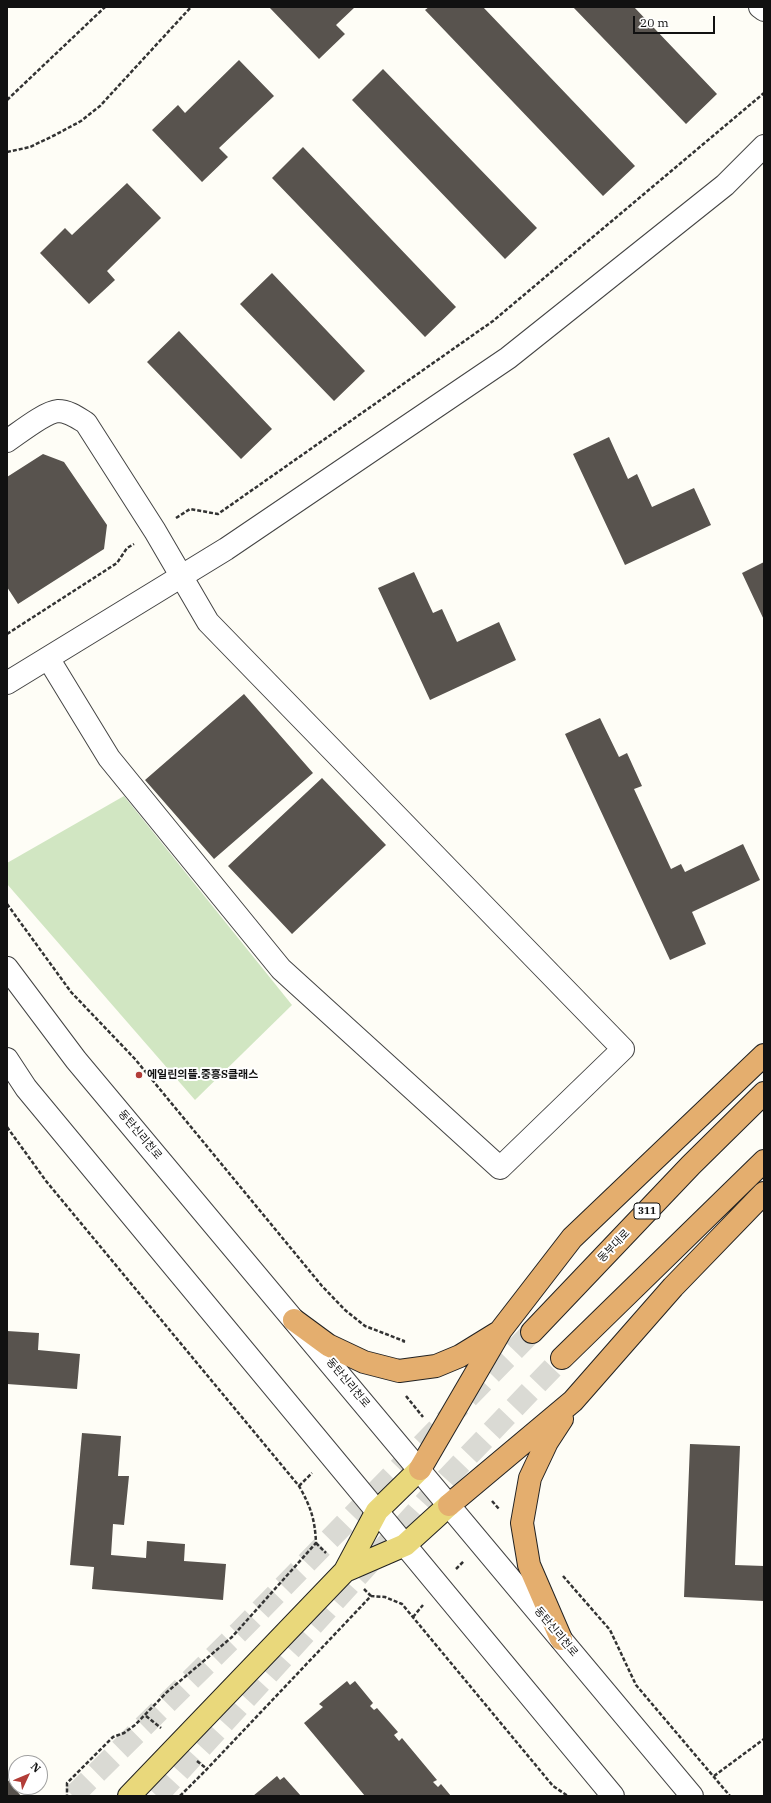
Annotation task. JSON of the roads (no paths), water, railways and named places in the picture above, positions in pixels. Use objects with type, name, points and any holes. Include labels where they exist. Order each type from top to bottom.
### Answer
[{"type":"highway","points":[[420,1469],[501,1330],[572,1238],[764,1055]]},
{"type":"highway","name":"동부대로","points":[[532,1332],[691,1165],[764,1093]]},
{"type":"highway","points":[[562,1358],[764,1161]]},
{"type":"highway","points":[[449,1505],[573,1401],[673,1287],[764,1193]]},
{"type":"highway","points":[[294,1320],[328,1345],[364,1362],[399,1371],[436,1366],[460,1356],[501,1330]]},
{"type":"highway","points":[[561,1639],[529,1565],[522,1523],[530,1478],[547,1442],[573,1401]]},
{"type":"main road","points":[[129,1796],[345,1571],[377,1511],[420,1469]]},
{"type":"main road","points":[[345,1571],[405,1545],[449,1505]]},
{"type":"street","points":[[760,7],[764,10]]},
{"type":"street","points":[[7,683],[233,545],[508,358],[725,185],[764,146]]},
{"type":"street","points":[[7,441],[46,415],[58,411],[73,414],[86,424],[155,531],[208,622],[623,1050],[500,1168],[281,969],[109,758],[48,658]]},
{"type":"street","name":"동탄신리천로","points":[[7,968],[76,1060],[420,1469],[692,1796]]},
{"type":"street","points":[[7,1059],[26,1088],[613,1796]]},
{"type":"tunnel","points":[[73,1796],[239,1632],[532,1332]]},
{"type":"tunnel","points":[[157,1796],[448,1477],[562,1358]]},
{"type":"place","name":"에일린의뜰.중흥S클래스","points":[[139,1075]]}]
